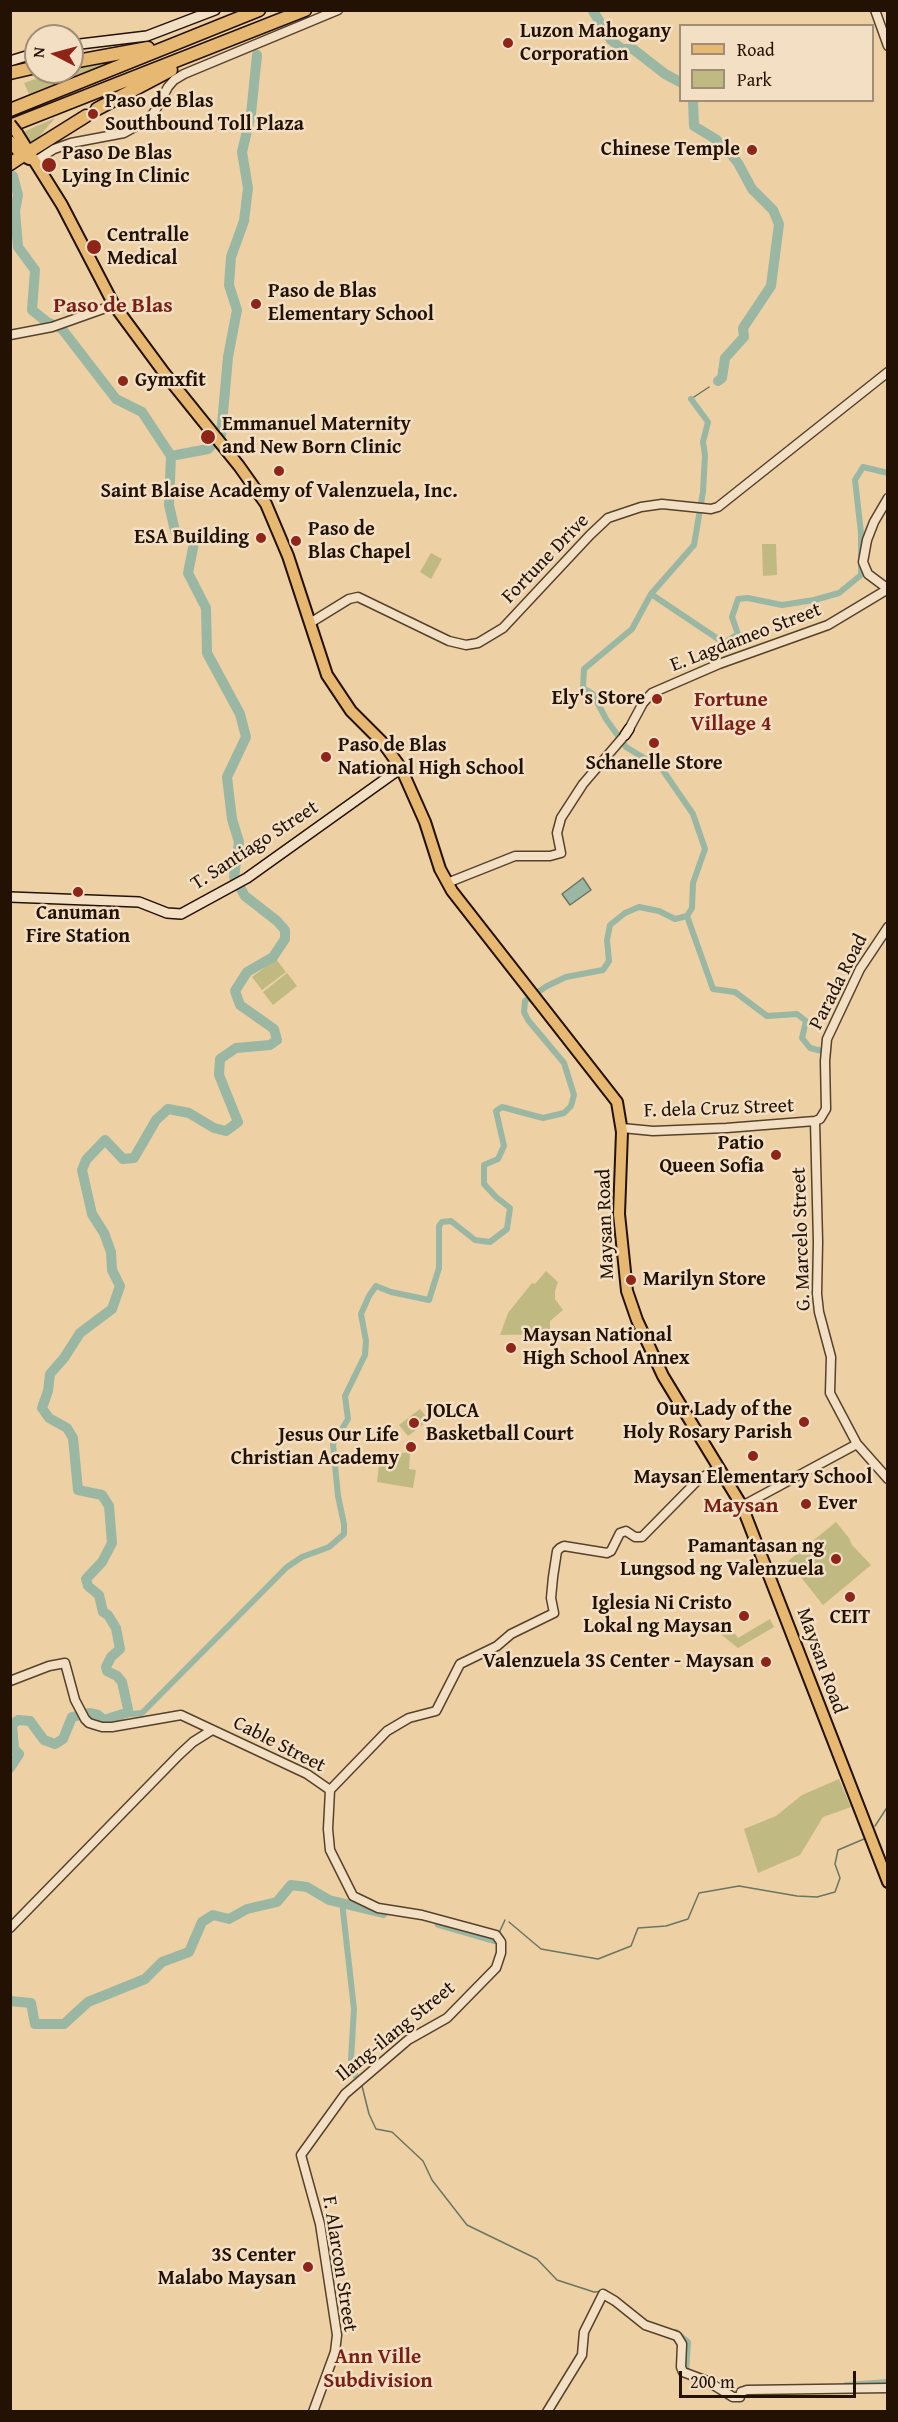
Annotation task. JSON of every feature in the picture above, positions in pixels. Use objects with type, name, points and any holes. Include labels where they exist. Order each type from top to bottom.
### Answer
[{"type":"highway","points":[[10,110],[259,10]]},
{"type":"highway","points":[[12,131],[305,10]]},
{"type":"highway","points":[[84,60],[129,53],[192,37]]},
{"type":"highway","points":[[10,164],[30,157],[91,112],[220,45]]},
{"type":"main road","points":[[84,44],[147,36],[215,10]]},
{"type":"main road","name":"Maysan Road","points":[[12,131],[62,205],[114,305],[267,506],[288,556],[327,675],[351,711],[383,743],[401,768],[419,807],[447,882],[617,1102],[623,1128],[619,1214],[627,1292],[637,1320],[663,1376],[742,1506],[888,1882]]},
{"type":"main road","name":"T. Santiago Street","points":[[10,897],[139,902],[175,915],[186,912],[247,878],[401,768]]},
{"type":"street","points":[[30,157],[71,143],[124,133],[149,119],[168,87],[184,74],[338,10]]},
{"type":"street","points":[[875,10],[888,46]]},
{"type":"street","points":[[10,335],[68,323],[114,305]]},
{"type":"street","name":"Fortune Drive","points":[[310,623],[349,599],[358,597],[449,641],[466,645],[478,643],[503,628],[608,518],[651,505],[718,507],[888,372]]},
{"type":"street","points":[[888,498],[874,522],[867,540],[863,562],[868,574],[888,589]]},
{"type":"street","name":"E. Lagdameo Street","points":[[447,882],[515,856],[550,856],[561,853],[557,833],[561,818],[583,784],[627,732],[647,697],[658,689],[719,664],[828,625],[888,589]]},
{"type":"street","name":"Parada Road","points":[[815,1121],[820,1119],[826,1108],[827,1039],[856,976],[888,927]]},
{"type":"street","name":"F. dela Cruz Street","points":[[623,1128],[653,1131],[815,1121]]},
{"type":"street","name":"G. Marcelo Street","points":[[815,1121],[817,1282],[819,1312],[831,1357],[830,1393],[857,1444],[888,1479]]},
{"type":"street","points":[[742,1506],[857,1444]]},
{"type":"street","points":[[330,1790],[387,1731],[409,1718],[436,1711],[460,1664],[497,1646],[511,1634],[554,1613],[551,1598],[556,1551],[564,1546],[607,1553],[611,1551],[620,1533],[626,1531],[635,1537],[642,1537],[698,1480],[720,1467]]},
{"type":"street","name":"Cable Street","points":[[10,1681],[65,1663],[75,1700],[85,1719],[102,1727],[112,1727],[181,1715],[307,1774],[330,1790]]},
{"type":"street","points":[[10,1928],[178,1755],[212,1730]]},
{"type":"street","name":"Ilang-ilang Street","points":[[301,2155],[345,2094],[408,2040],[447,2018],[496,1968],[501,1953],[501,1942],[496,1935],[422,1915],[378,1908],[352,1896],[330,1850],[327,1828],[330,1790]]},
{"type":"street","name":"F. Alarcon Street","points":[[301,2155],[320,2224],[337,2335],[335,2352],[313,2412]]},
{"type":"street","points":[[547,2412],[582,2355],[584,2332],[603,2294],[645,2325],[677,2336],[681,2344],[683,2372],[707,2381],[728,2395],[741,2395],[747,2390],[888,2388]]},
{"type":"green space","points":[[108,63],[84,72],[84,65]]},
{"type":"green space","points":[[24,84],[54,84],[29,94]]},
{"type":"green space","points":[[55,118],[31,146],[21,133]]},
{"type":"green space","points":[[762,544],[776,544],[777,575],[763,576]]},
{"type":"green space","points":[[431,553],[442,559],[431,579],[420,572]]},
{"type":"green space","points":[[276,959],[286,972],[262,990],[252,977]]},
{"type":"green space","points":[[287,973],[297,986],[273,1005],[263,992]]},
{"type":"green space","points":[[546,1271],[558,1282],[555,1299],[563,1310],[550,1321],[550,1334],[500,1335],[508,1313],[532,1283],[535,1284]]},
{"type":"green space","name":"JOLCA Basketball Court","points":[[420,1409],[429,1420],[408,1436],[399,1425]]},
{"type":"green space","points":[[410,1452],[409,1469],[416,1470],[413,1488],[377,1482],[380,1456]]},
{"type":"green space","points":[[836,1522],[852,1545],[871,1565],[823,1605],[788,1561]]},
{"type":"green space","points":[[770,1619],[774,1627],[738,1648],[718,1632],[726,1622],[738,1638]]},
{"type":"green space","points":[[839,1779],[851,1807],[823,1817],[800,1855],[758,1873],[744,1829],[776,1816],[802,1795]]},
{"type":"shaded area","points":[[583,878],[591,890],[570,905],[562,894]]},
{"type":"waterway","points":[[593,11],[611,40],[622,49],[633,49],[665,74],[679,81]]},
{"type":"waterway","points":[[171,456],[208,449],[221,435],[228,357],[237,310],[229,285],[231,257],[244,221],[248,188],[242,152],[251,114],[257,55]]},
{"type":"waterway","points":[[693,102],[694,126],[717,140],[721,148],[730,153],[752,189],[773,210],[779,224],[771,286],[743,328],[744,337],[725,358],[722,378],[718,381]]},
{"type":"waterway","points":[[10,1768],[19,1754],[14,1749],[12,1725],[18,1720],[30,1721],[44,1740],[55,1744],[63,1739],[72,1717],[89,1713],[98,1715],[104,1720],[126,1713],[128,1709],[122,1682],[117,1676],[107,1671],[106,1667],[111,1657],[120,1649],[116,1628],[108,1615],[103,1612],[99,1595],[88,1586],[86,1579],[102,1562],[112,1543],[109,1506],[102,1495],[78,1490],[73,1438],[67,1428],[49,1418],[42,1408],[48,1391],[50,1374],[64,1358],[80,1333],[112,1309],[120,1286],[112,1270],[111,1252],[104,1233],[92,1214],[82,1170],[86,1160],[105,1140],[123,1159],[134,1158],[156,1120],[168,1109],[189,1113],[214,1128],[226,1131],[238,1122],[219,1075],[220,1059],[236,1048],[270,1045],[277,1040],[274,1029],[240,1005],[235,991],[247,972],[273,957],[285,939],[285,930],[245,896],[234,877],[239,842],[232,819],[227,777],[246,737],[240,714],[207,653],[206,608],[188,573],[194,543],[175,531],[169,505],[171,456],[142,412],[116,399],[62,329],[47,322],[32,310],[35,270],[18,247],[15,211],[18,195],[13,176]]},
{"type":"waterway","points":[[691,399],[709,387]]},
{"type":"waterway","points":[[120,1715],[142,1713],[287,1567],[302,1557],[329,1547],[344,1534],[333,1444],[348,1419],[345,1396],[365,1355],[366,1341],[361,1314],[369,1296],[376,1286],[391,1292],[429,1300],[439,1268],[439,1226],[442,1222],[451,1221],[475,1240],[490,1242],[507,1229],[510,1208],[484,1184],[484,1165],[498,1159],[504,1146],[496,1111],[502,1107],[543,1118],[564,1113],[571,1106],[574,1095],[564,1063],[528,1020],[524,1012],[525,1001],[547,986],[566,977],[603,970],[609,961],[607,940],[610,925],[625,913],[639,907],[659,911],[675,919],[687,916],[692,908],[693,883],[705,849],[693,814],[662,769],[626,747],[606,719],[593,694],[583,688],[584,669],[632,629],[651,594],[694,545],[703,492],[705,455],[703,442],[708,422],[691,399]]},
{"type":"waterway","points":[[651,594],[724,643],[738,634],[732,617],[738,599],[748,598],[782,605],[839,593],[861,575],[861,533],[855,480],[863,467],[888,473]]},
{"type":"waterway","points":[[687,916],[713,989],[735,992],[767,1016],[797,1014],[806,1021],[802,1038],[810,1048],[822,1051]]},
{"type":"waterway","points":[[875,1826],[888,1806]]},
{"type":"waterway","points":[[509,1922],[541,1949],[598,1959],[631,1946],[638,1928],[666,1926],[688,1919],[699,1893],[739,1886],[797,1896],[817,1897],[835,1892],[840,1878],[835,1864],[838,1850],[864,1839]]},
{"type":"waterway","points":[[10,2001],[31,2003],[35,2024],[64,2024],[88,2002],[145,1979],[162,1962],[189,1952],[202,1922],[213,1915],[229,1919],[247,1909],[277,1902],[291,1885],[307,1887],[329,1900],[383,1913]]},
{"type":"waterway","points":[[342,1902],[354,2009],[351,2059]]},
{"type":"waterway","points":[[499,1933],[505,1920]]},
{"type":"waterway","points":[[439,1923],[494,1939]]},
{"type":"waterway","points":[[353,2069],[356,2077]]},
{"type":"waterway","points":[[362,2086],[369,2114],[376,2129],[392,2132],[423,2161],[432,2180],[467,2225],[537,2259],[557,2280],[594,2292],[606,2291]]},
{"type":"waterway","points":[[676,2332],[688,2342],[686,2372]]},
{"type":"waterway","points":[[846,2385],[888,2382]]},
{"type":"place","name":"Luzon Mahogany Corporation","points":[[508,43]]},
{"type":"place","name":"Paso de Blas Southbound Toll Plaza","points":[[93,114]]},
{"type":"place","name":"Chinese Temple","points":[[752,150]]},
{"type":"place","name":"Paso De Blas Lying In Clinic","points":[[49,165]]},
{"type":"place","name":"Centralle Medical","points":[[94,247]]},
{"type":"place","name":"Paso de Blas Elementary School","points":[[256,304]]},
{"type":"place","name":"Gymxfit","points":[[123,381]]},
{"type":"place","name":"Emmanuel Maternity and New Born Clinic","points":[[208,437]]},
{"type":"place","name":"Saint Blaise Academy of Valenzuela, Inc.","points":[[279,471]]},
{"type":"place","name":"ESA Building","points":[[261,538]]},
{"type":"place","name":"Paso de Blas Chapel","points":[[296,541]]},
{"type":"place","name":"Ely's Store","points":[[657,699]]},
{"type":"place","name":"Schanelle Store","points":[[654,743]]},
{"type":"place","name":"Paso de Blas National High School","points":[[326,757]]},
{"type":"place","name":"Canuman Fire Station","points":[[78,892]]},
{"type":"place","name":"Patio Queen Sofia","points":[[776,1155]]},
{"type":"place","name":"Marilyn Store","points":[[631,1280]]},
{"type":"place","name":"Maysan National High School Annex","points":[[511,1348]]},
{"type":"place","name":"Our Lady of the Holy Rosary Parish","points":[[804,1422]]},
{"type":"place","name":"JOLCA Basketball Court","points":[[414,1423]]},
{"type":"place","name":"Jesus Our Life Christian Academy","points":[[411,1447]]},
{"type":"place","name":"Maysan Elementary School","points":[[753,1456]]},
{"type":"place","name":"Ever","points":[[806,1504]]},
{"type":"place","name":"Pamantasan ng Lungsod ng Valenzuela","points":[[836,1559]]},
{"type":"place","name":"CEIT","points":[[850,1597]]},
{"type":"place","name":"Iglesia Ni Cristo Lokal ng Maysan","points":[[744,1616]]},
{"type":"place","name":"Valenzuela 3S Center - Maysan","points":[[766,1662]]},
{"type":"place","name":"3S Center Malabo Maysan","points":[[308,2267]]},
{"type":"district","name":"Paso de Blas","points":[[113,306]]},
{"type":"district","name":"Fortune Village 4","points":[[731,713]]},
{"type":"district","name":"Maysan","points":[[741,1506]]},
{"type":"district","name":"Ann Ville Subdivision","points":[[378,2370]]}]
